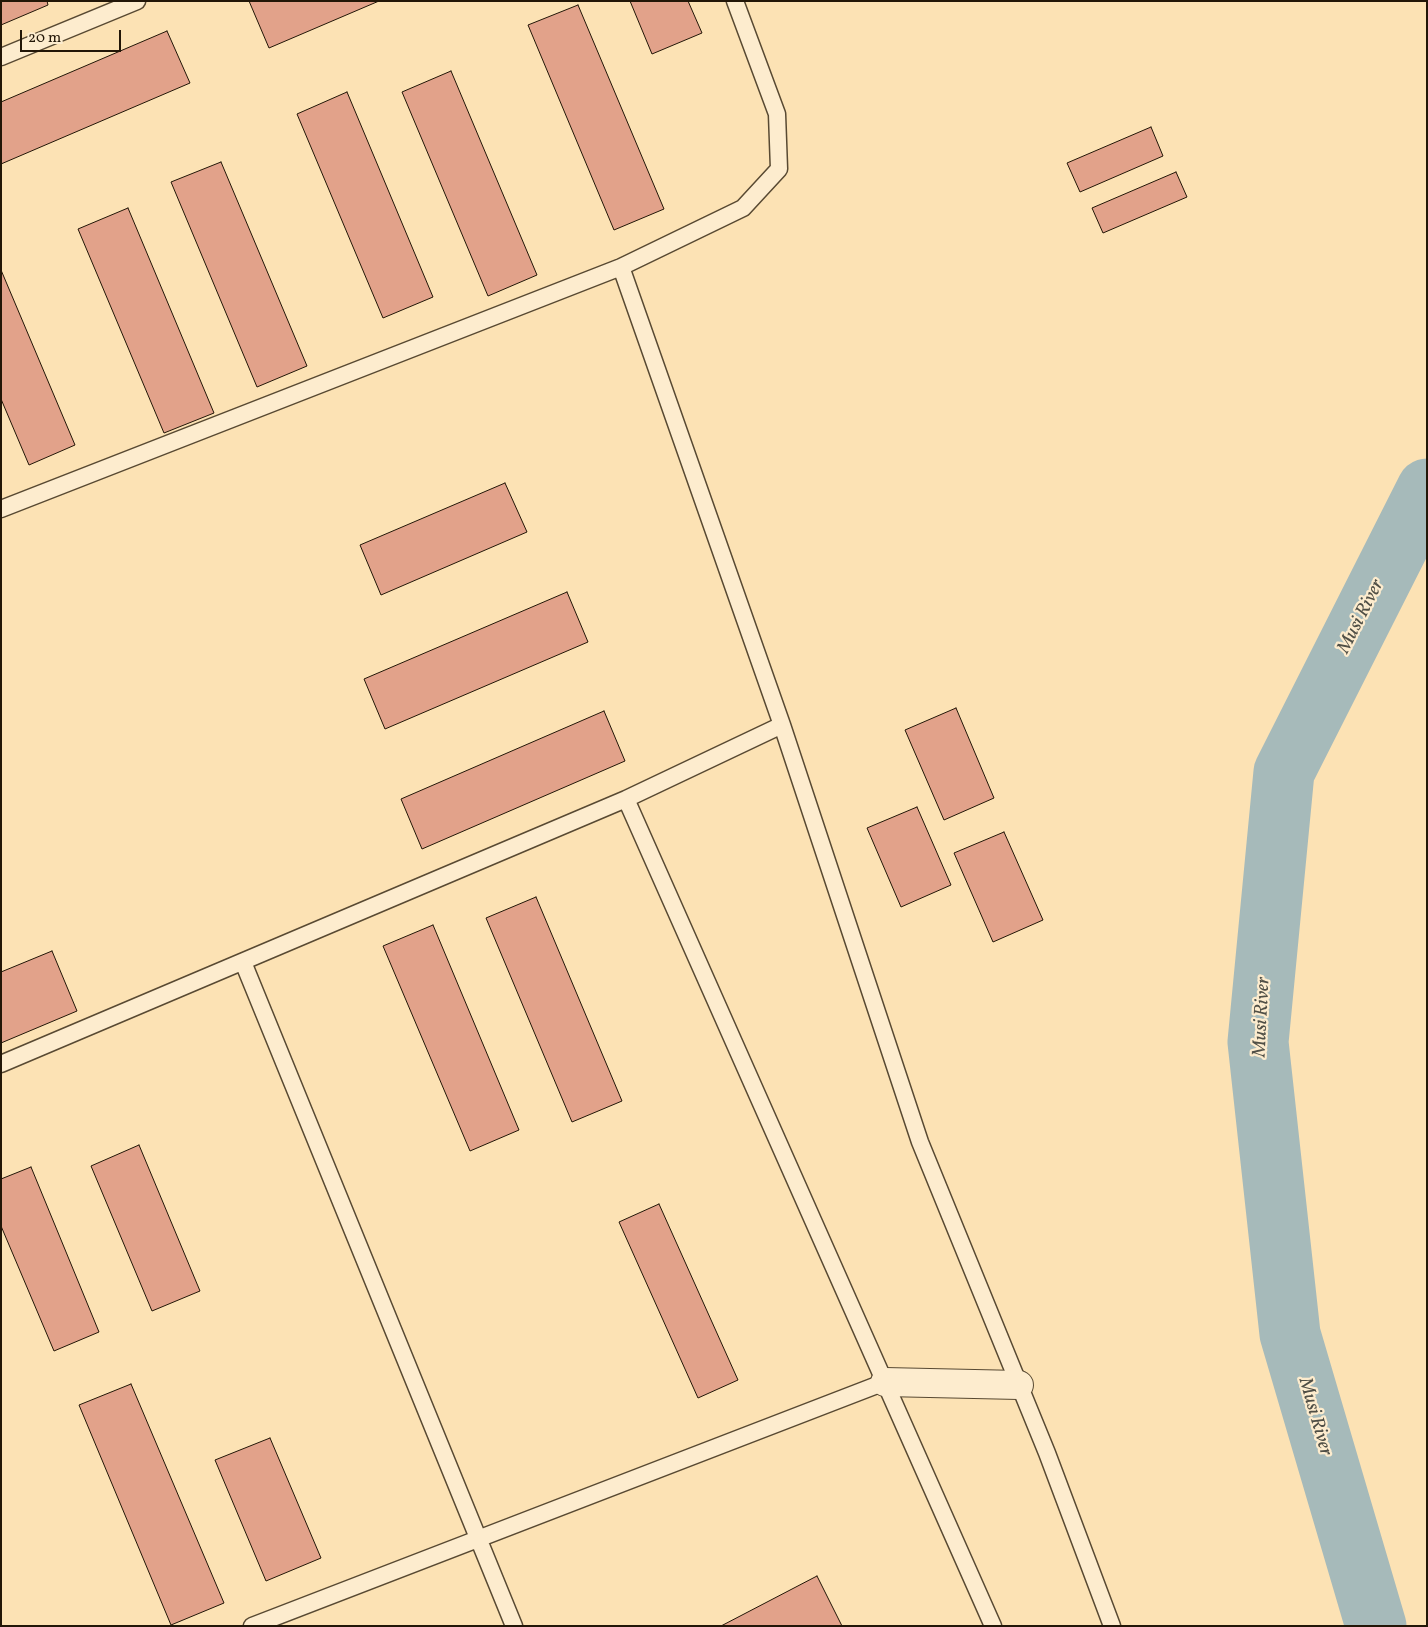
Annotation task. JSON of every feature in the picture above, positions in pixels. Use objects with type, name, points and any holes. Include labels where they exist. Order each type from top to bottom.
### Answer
[{"type":"street","points":[[885,1382],[1019,1385]]},
{"type":"lane","points":[[1,57],[137,1]]},
{"type":"lane","points":[[1,509],[621,267],[743,208],[779,169],[777,114],[735,1]]},
{"type":"lane","points":[[621,267],[782,725],[920,1142],[1019,1385],[1112,1626]]},
{"type":"lane","points":[[1,1064],[626,800],[782,725]]},
{"type":"lane","points":[[626,800],[993,1626]]},
{"type":"lane","points":[[243,962],[514,1626]]},
{"type":"lane","points":[[252,1626],[885,1382]]},
{"type":"building","points":[[1,1],[47,1],[48,5],[1,25]]},
{"type":"building","points":[[249,1],[379,1],[269,48]]},
{"type":"building","points":[[630,1],[688,1],[702,33],[652,54]]},
{"type":"building","points":[[578,5],[664,209],[614,230],[528,25]]},
{"type":"building","points":[[167,31],[190,83],[1,164],[1,102]]},
{"type":"building","points":[[451,71],[537,275],[488,296],[402,92]]},
{"type":"building","points":[[347,92],[433,297],[383,318],[297,114]]},
{"type":"building","points":[[1151,127],[1163,156],[1080,192],[1067,163]]},
{"type":"building","points":[[221,162],[307,366],[257,387],[171,182]]},
{"type":"building","points":[[1176,172],[1187,197],[1103,233],[1092,208]]},
{"type":"building","points":[[128,208],[214,413],[164,433],[78,229]]},
{"type":"building","points":[[1,270],[75,445],[29,465],[1,399]]},
{"type":"building","points":[[505,483],[527,532],[381,595],[360,545]]},
{"type":"building","points":[[567,592],[588,642],[385,729],[364,679]]},
{"type":"building","points":[[956,708],[994,798],[944,820],[905,730]]},
{"type":"building","points":[[604,711],[625,761],[422,849],[401,799]]},
{"type":"building","points":[[917,807],[951,885],[901,907],[867,828]]},
{"type":"building","points":[[1004,832],[1043,920],[993,942],[954,853]]},
{"type":"building","points":[[536,897],[622,1101],[572,1122],[486,918]]},
{"type":"building","points":[[433,925],[519,1130],[470,1151],[383,946]]},
{"type":"building","points":[[52,951],[77,1011],[1,1043],[1,972]]},
{"type":"building","points":[[139,1145],[200,1291],[152,1311],[91,1166]]},
{"type":"building","points":[[31,1167],[99,1332],[54,1351],[1,1226],[1,1179]]},
{"type":"building","points":[[659,1204],[738,1380],[698,1398],[619,1222]]},
{"type":"building","points":[[131,1384],[224,1603],[171,1625],[79,1405]]},
{"type":"building","points":[[270,1438],[321,1558],[266,1581],[215,1460]]},
{"type":"building","points":[[817,1576],[842,1626],[721,1626]]},
{"type":"waterway","name":"Musi River","points":[[1376,1626],[1290,1334],[1258,1042],[1284,772],[1427,489]]}]
